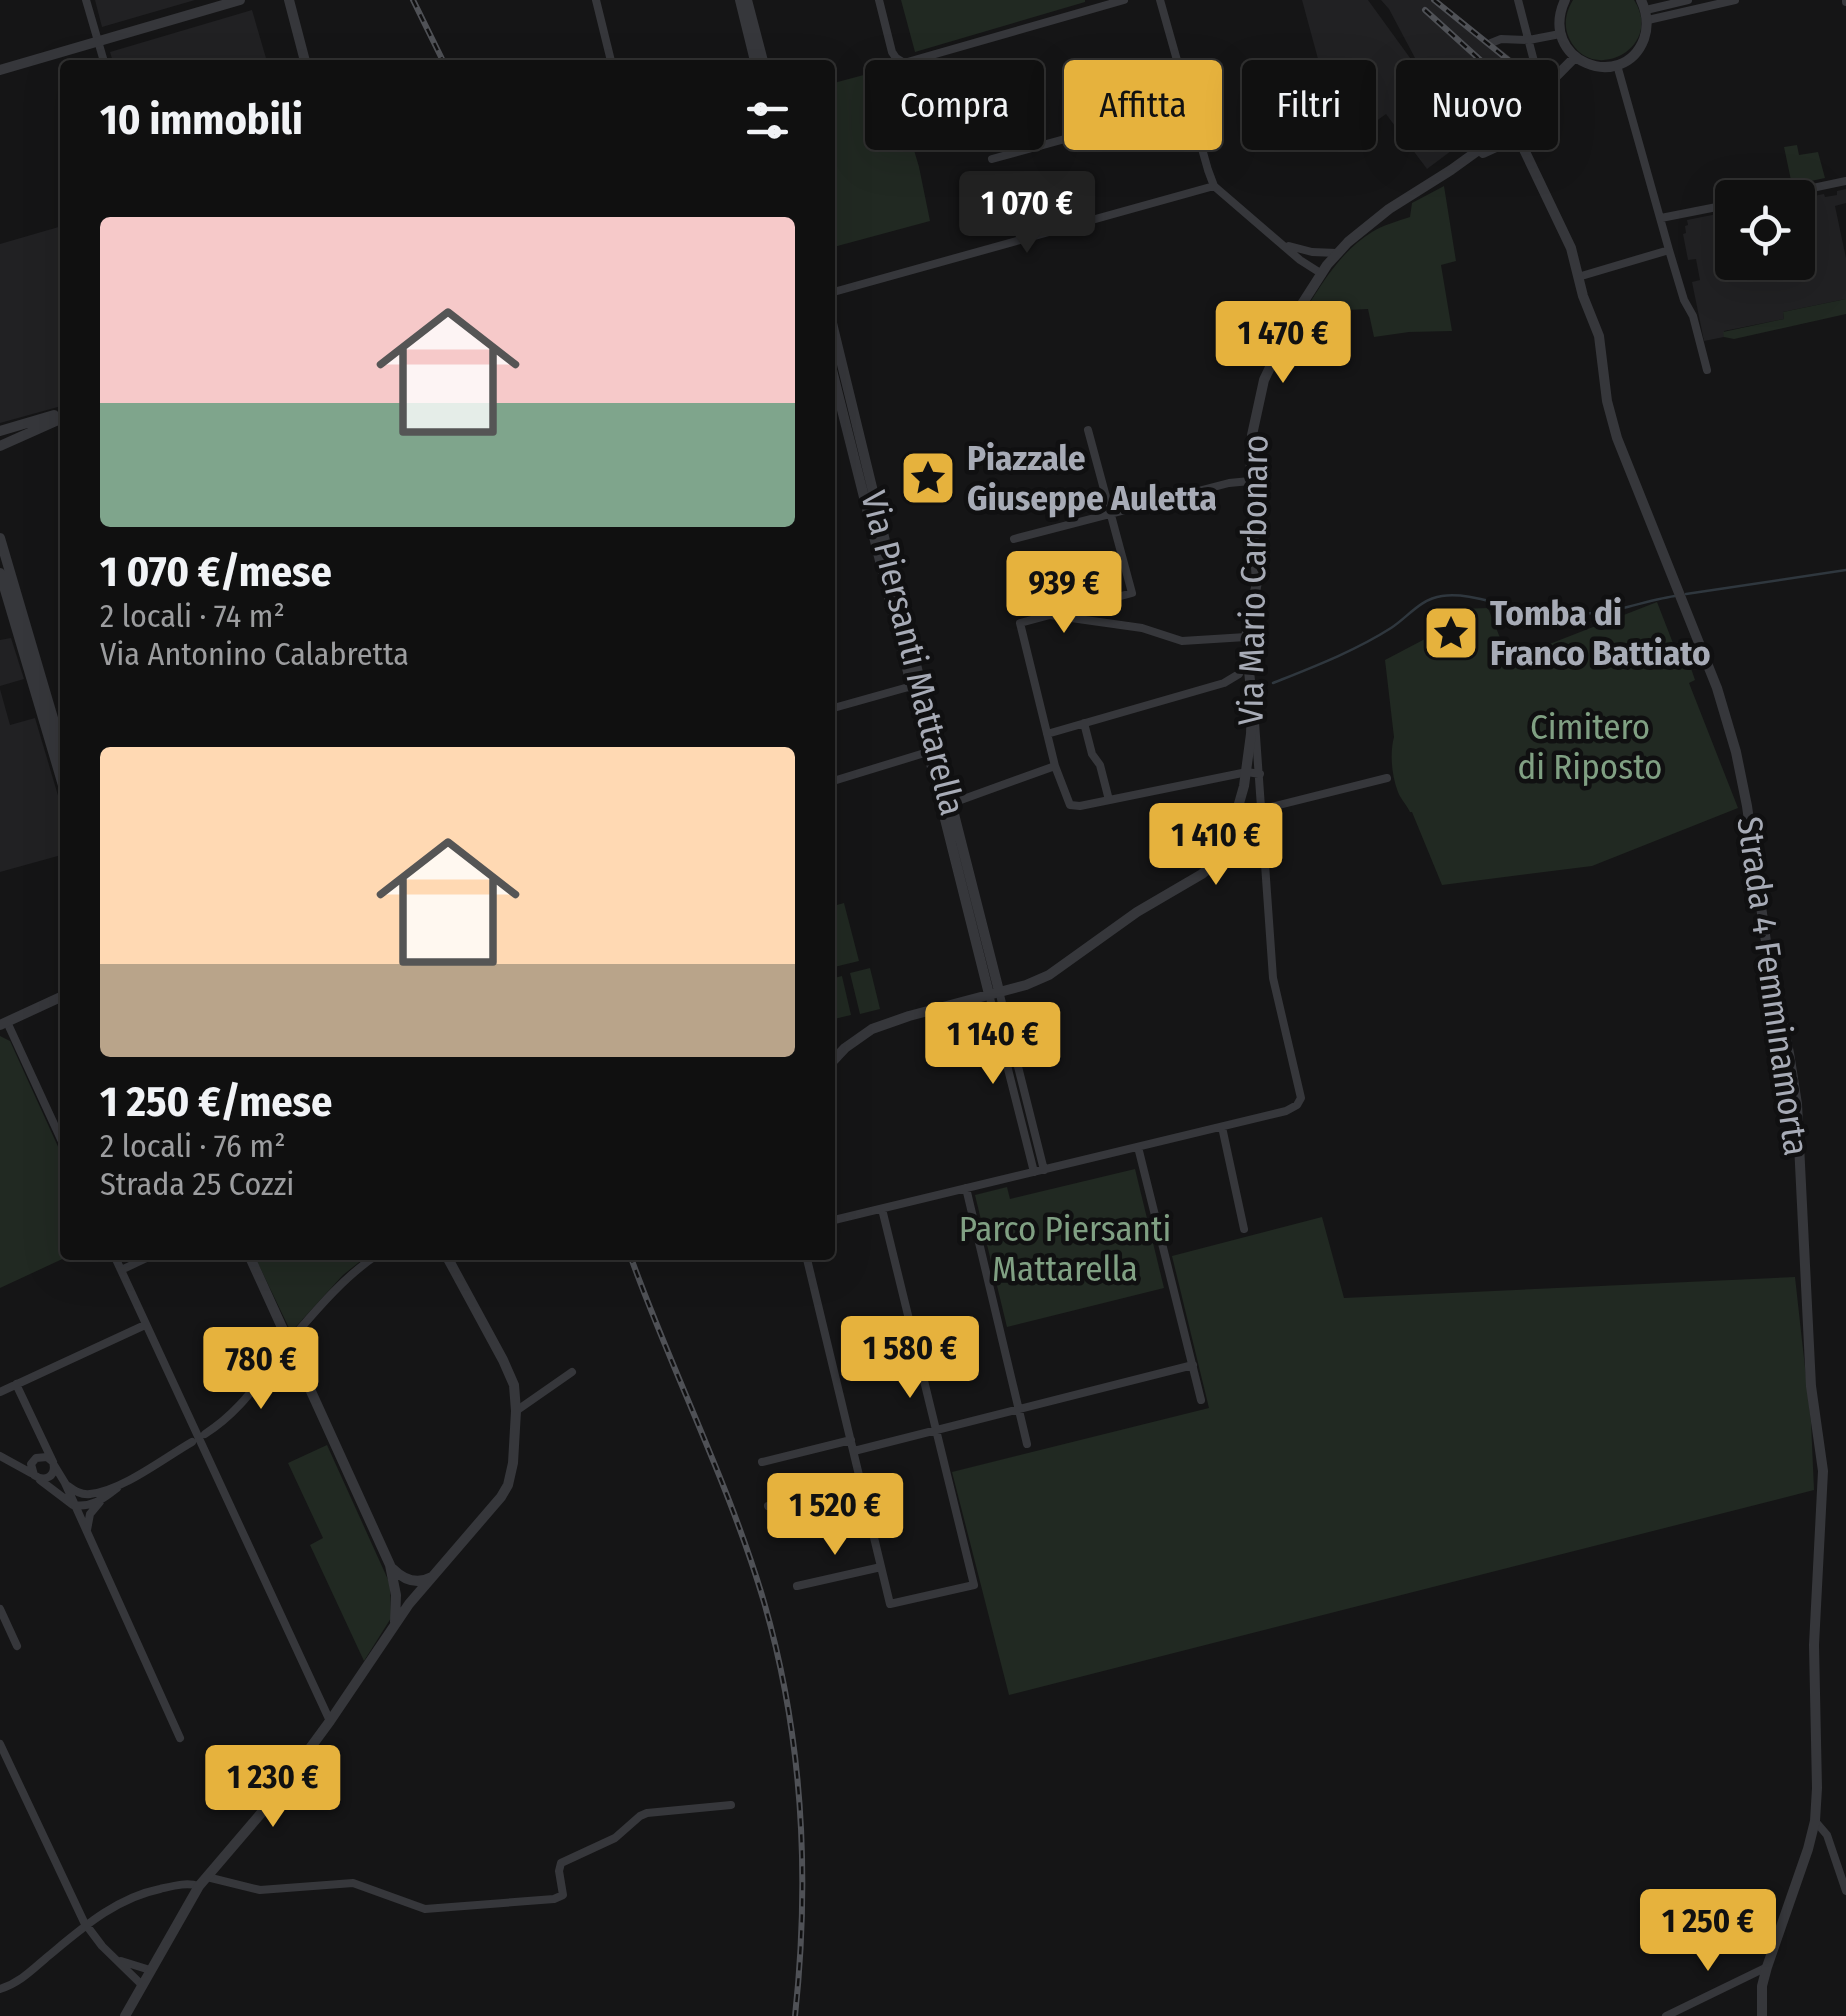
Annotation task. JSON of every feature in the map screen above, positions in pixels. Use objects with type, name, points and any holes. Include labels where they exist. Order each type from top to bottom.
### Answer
[{"type":"street","points":[[86,0],[104,60]]},
{"type":"street","points":[[0,70],[240,0]]},
{"type":"street","points":[[289,0],[305,60]]},
{"type":"street","points":[[596,0],[611,60]]},
{"type":"street","points":[[744,0],[755,60]]},
{"type":"street","points":[[744,0],[762,60]]},
{"type":"street","points":[[878,0],[892,52],[899,61],[913,62],[1124,0]]},
{"type":"street","points":[[1160,0],[1177,60]]},
{"type":"street","points":[[1518,0],[1534,60]]},
{"type":"street","points":[[1555,35],[1565,0]]},
{"type":"street","points":[[1659,12],[1688,0]]},
{"type":"street","points":[[1618,70],[1640,48],[1646,34],[1645,10],[1659,12],[1736,0]]},
{"type":"street","points":[[1491,42],[1555,35]]},
{"type":"street","points":[[1555,35],[1568,50],[1571,61]]},
{"type":"street","points":[[1571,61],[1618,70]]},
{"type":"street","points":[[1558,76],[1571,61]]},
{"type":"street","points":[[1618,70],[1706,370]]},
{"type":"street","points":[[992,159],[1064,139]]},
{"type":"street","points":[[1203,150],[1214,186],[1300,260],[1322,274]]},
{"type":"street","name":"Via Mario Carbonaro","points":[[835,1059],[872,1029],[1049,976],[1220,858],[1246,772],[1252,702],[1246,637],[1258,582],[1250,481],[1252,434],[1264,380],[1295,315],[1338,253],[1389,209],[1482,150]]},
{"type":"street","name":"Strada 4 Femminamorta","points":[[1524,150],[1566,233],[1599,336],[1607,401],[1617,438],[1718,688],[1747,806],[1766,948],[1797,1104],[1810,1386],[1823,1470],[1814,1645],[1816,1821],[1766,1967],[1762,2016]]},
{"type":"street","points":[[1815,188],[1846,181]]},
{"type":"street","points":[[835,292],[1214,186]]},
{"type":"street","points":[[1661,218],[1715,207]]},
{"type":"street","points":[[1284,245],[1338,253]]},
{"type":"street","points":[[1578,278],[1669,250]]},
{"type":"street","name":"Via Piersanti Mattarella","points":[[835,334],[926,704],[933,751]]},
{"type":"street","name":"Via Piersanti Mattarella","points":[[835,382],[994,992]]},
{"type":"street","points":[[0,431],[60,416]]},
{"type":"street","points":[[0,446],[60,417]]},
{"type":"street","points":[[1088,430],[1132,593],[1020,623],[1046,734],[1070,806],[1246,772],[1260,774]]},
{"type":"street","points":[[1014,539],[1228,483],[1250,481]]},
{"type":"street","points":[[0,538],[60,741]]},
{"type":"street","points":[[0,572],[60,767]]},
{"type":"street","points":[[1050,615],[1142,628],[1182,640],[1246,637]]},
{"type":"street","points":[[1046,734],[1224,683],[1239,674],[1246,658]]},
{"type":"street","points":[[835,708],[911,685],[919,689],[926,704]]},
{"type":"street","points":[[835,1220],[1292,1109],[1301,1098],[1273,978],[1258,738],[1252,702]]},
{"type":"street","points":[[1084,723],[1109,800]]},
{"type":"street","points":[[835,780],[933,751]]},
{"type":"street","points":[[947,805],[1055,766]]},
{"type":"street","points":[[1263,809],[1387,778]]},
{"type":"street","points":[[1232,828],[1254,822],[1262,830]]},
{"type":"street","points":[[994,992],[1044,1170]]},
{"type":"street","points":[[994,992],[1034,1172]]},
{"type":"street","points":[[60,997],[4,1024],[60,1138]]},
{"type":"street","points":[[1222,1126],[1244,1229]]},
{"type":"street","points":[[1138,1147],[1200,1400]]},
{"type":"street","points":[[966,1188],[1027,1444]]},
{"type":"street","points":[[807,1260],[890,1604],[974,1584],[882,1209]]},
{"type":"street","points":[[116,1260],[330,1721]]},
{"type":"street","points":[[121,1270],[142,1260]]},
{"type":"street","points":[[251,1260],[399,1580],[403,1600],[412,1600]]},
{"type":"street","points":[[293,1337],[370,1260]]},
{"type":"street","points":[[125,2016],[203,1881],[269,1804],[412,1600],[508,1485],[514,1464],[516,1397],[510,1374],[450,1260]]},
{"type":"street","points":[[0,1392],[146,1325]]},
{"type":"street","points":[[205,1434],[245,1402],[283,1351]]},
{"type":"street","points":[[854,1451],[1193,1366]]},
{"type":"street","points":[[516,1411],[572,1372]]},
{"type":"street","points":[[16,1384],[180,1738]]},
{"type":"street","points":[[762,1462],[851,1440]]},
{"type":"street","points":[[87,1534],[90,1514],[102,1500],[122,1483],[192,1442]]},
{"type":"street","points":[[0,1456],[73,1505],[86,1506],[102,1500]]},
{"type":"street","points":[[35,1476],[32,1464],[36,1458],[43,1456],[53,1464]]},
{"type":"street","points":[[35,1476],[48,1478],[53,1473],[53,1464]]},
{"type":"street","points":[[64,1483],[76,1492],[91,1494],[122,1483]]},
{"type":"street","points":[[768,1506],[861,1483]]},
{"type":"street","points":[[797,1586],[881,1567]]},
{"type":"street","points":[[399,1580],[432,1577]]},
{"type":"street","points":[[394,1628],[399,1580]]},
{"type":"street","points":[[0,1609],[17,1646]]},
{"type":"street","points":[[0,1744],[77,1910],[113,1956],[142,1984]]},
{"type":"street","points":[[0,1989],[18,1981],[86,1925],[144,1892],[203,1881],[260,1890],[353,1883],[425,1909],[554,1899],[562,1895],[561,1863],[615,1838],[640,1816],[732,1805]]},
{"type":"street","points":[[1816,1821],[1827,1835],[1846,1891]]},
{"type":"street","points":[[113,1956],[150,1970]]},
{"type":"street","points":[[1666,2016],[1766,1967]]},
{"type":"shaded area","points":[[95,0],[195,0],[102,27]]},
{"type":"shaded area","points":[[1302,0],[1368,0],[1412,60],[1396,60],[1396,127],[1386,114],[1376,121],[1376,60],[1318,60]]},
{"type":"shaded area","points":[[1381,0],[1438,0],[1514,60],[1417,60]]},
{"type":"shaded area","points":[[252,10],[267,60],[112,60],[110,52]]},
{"type":"shaded area","points":[[1413,150],[1452,150],[1427,169]]},
{"type":"shaded area","points":[[1846,189],[1846,203],[1835,206],[1846,258],[1846,299],[1783,312],[1784,319],[1724,331],[1724,337],[1704,341],[1692,282],[1700,280],[1696,259],[1688,260],[1683,234],[1687,220],[1715,214],[1715,280],[1815,280],[1815,196],[1837,195],[1837,191]]},
{"type":"shaded area","points":[[60,227],[60,406],[0,423],[0,244]]},
{"type":"shaded area","points":[[11,638],[24,679],[0,686],[0,640]]},
{"type":"shaded area","points":[[0,689],[10,725],[35,718],[60,802],[60,855],[0,872]]},
{"type":"green space","points":[[901,0],[1085,0],[1085,2],[915,52]]},
{"type":"green space","points":[[1573,0],[1634,0],[1641,17],[1640,33],[1633,46],[1607,60],[1579,52],[1566,28]]},
{"type":"green space","points":[[865,75],[865,150],[914,150],[930,221],[835,247],[835,83]]},
{"type":"green space","points":[[1797,145],[1799,155],[1818,152],[1825,178],[1791,180],[1784,147]]},
{"type":"green space","points":[[1444,186],[1456,261],[1441,265],[1452,331],[1374,337],[1368,309],[1304,312],[1334,268],[1361,239],[1410,217],[1412,203]]},
{"type":"green space","points":[[1846,299],[1846,314],[1734,339],[1724,337],[1723,332],[1784,319],[1783,312]]},
{"type":"green space","name":"Cimitero di Riposto","points":[[1657,602],[1676,651],[1684,648],[1695,680],[1689,683],[1738,808],[1592,866],[1442,885],[1412,812],[1396,785],[1385,660],[1442,630],[1437,614],[1460,609],[1488,608],[1509,660]]},
{"type":"green space","points":[[844,903],[859,961],[835,967],[835,906]]},
{"type":"green space","points":[[870,968],[880,1009],[860,1014],[850,973]]},
{"type":"green space","points":[[842,976],[851,1015],[835,1019],[835,978]]},
{"type":"green space","points":[[0,1036],[10,1041],[60,1151],[60,1260],[0,1288]]},
{"type":"green space","name":"Parco Piersanti Mattarella","points":[[1135,1169],[1164,1288],[1007,1327],[975,1195],[1007,1187],[1010,1199]]},
{"type":"green space","points":[[1322,1217],[1344,1298],[1795,1277],[1811,1422],[1814,1490],[1009,1695],[952,1472],[1209,1408],[1172,1256]]},
{"type":"green space","points":[[256,1260],[362,1260],[343,1275],[291,1332]]},
{"type":"green space","points":[[327,1445],[390,1584],[391,1618],[364,1661],[310,1545],[323,1538],[288,1463]]},
{"type":"waterway","points":[[1686,594],[1846,570]]},
{"type":"waterway","points":[[1273,683],[1363,644],[1421,605],[1442,596],[1464,596],[1564,613],[1616,610],[1675,596]]},
{"type":"railway","points":[[413,0],[443,60]]},
{"type":"railway","points":[[1434,0],[1508,60]]},
{"type":"railway","points":[[1425,10],[1480,60]]},
{"type":"railway","points":[[632,1260],[734,1514],[777,1653],[800,1807],[802,1912],[795,2016]]},
{"type":"place","name":"Piazzale Giuseppe Auletta","points":[[928,478]]},
{"type":"place","name":"Tomba di Franco Battiato","points":[[1451,633]]}]
